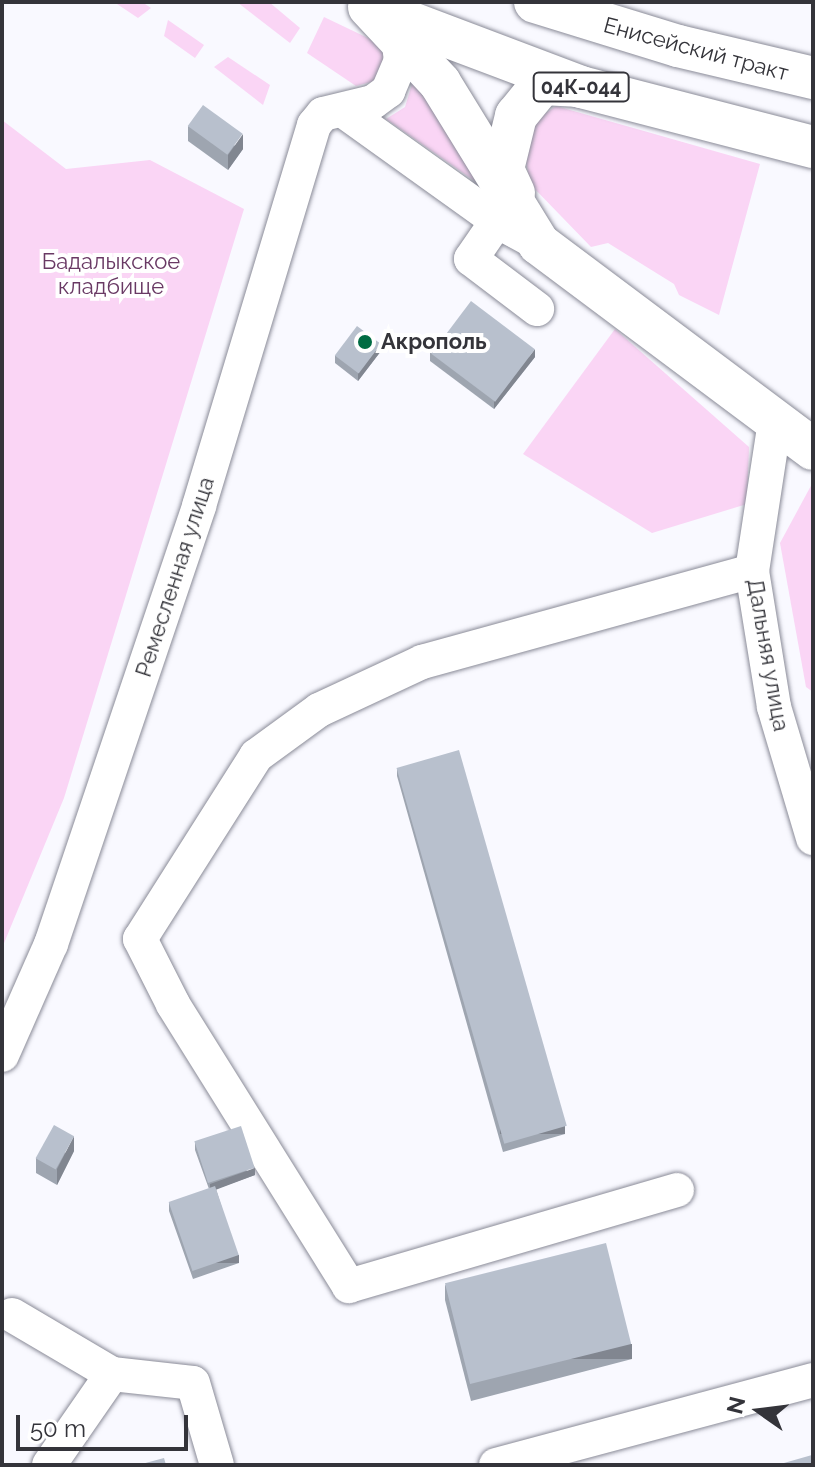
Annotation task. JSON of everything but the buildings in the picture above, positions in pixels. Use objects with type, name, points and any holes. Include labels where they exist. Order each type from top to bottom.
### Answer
[{"type":"main road","name":"Енисейский тракт","points":[[535,2],[678,46],[813,78]]},
{"type":"main road","name":"04К-044","points":[[375,15],[581,87],[813,147]]},
{"type":"main road","points":[[375,15],[463,116],[539,244],[813,449]]},
{"type":"main road","points":[[539,244],[503,169],[507,141],[516,116],[542,84],[581,87]]},
{"type":"street","name":"Ремесленная улица","points":[[2,1055],[51,944],[194,521],[314,125],[323,114],[345,112],[388,91],[401,61],[375,15]]},
{"type":"street","points":[[345,112],[497,221],[539,244]]},
{"type":"street","points":[[497,221],[471,259],[537,309]]},
{"type":"street","name":"Дальняя улица","points":[[775,421],[752,571],[774,707],[813,838]]},
{"type":"street","points":[[677,1190],[349,1286],[173,1004],[140,939],[256,756],[319,710],[422,662],[752,571]]},
{"type":"street","points":[[12,1315],[112,1374],[193,1383],[217,1465]]},
{"type":"street","points":[[49,1465],[112,1374]]},
{"type":"street","points":[[496,1465],[813,1380]]},
{"type":"green space","points":[[114,2],[142,2],[151,8],[138,18]]},
{"type":"green space","points":[[237,2],[269,2],[300,28],[290,43]]},
{"type":"green space","points":[[324,17],[370,39],[383,52],[383,68],[375,81],[356,86],[307,53]]},
{"type":"green space","points":[[168,20],[204,45],[195,58],[164,36]]},
{"type":"green space","points":[[228,57],[270,85],[263,105],[214,67]]},
{"type":"green space","points":[[412,84],[422,90],[483,187],[386,119],[405,107]]},
{"type":"green space","points":[[556,106],[760,164],[719,315],[679,295],[674,284],[608,243],[591,247],[530,184],[524,149],[531,124]]},
{"type":"green space","name":"Бадалыкское кладбище","points":[[2,120],[66,169],[150,160],[244,209],[64,798],[2,948]]},
{"type":"green space","points":[[615,329],[749,447],[747,504],[652,533],[523,454]]},
{"type":"green space","points":[[813,482],[813,692],[806,687],[780,543]]},
{"type":"place","name":"Акрополь","points":[[365,342]]}]
